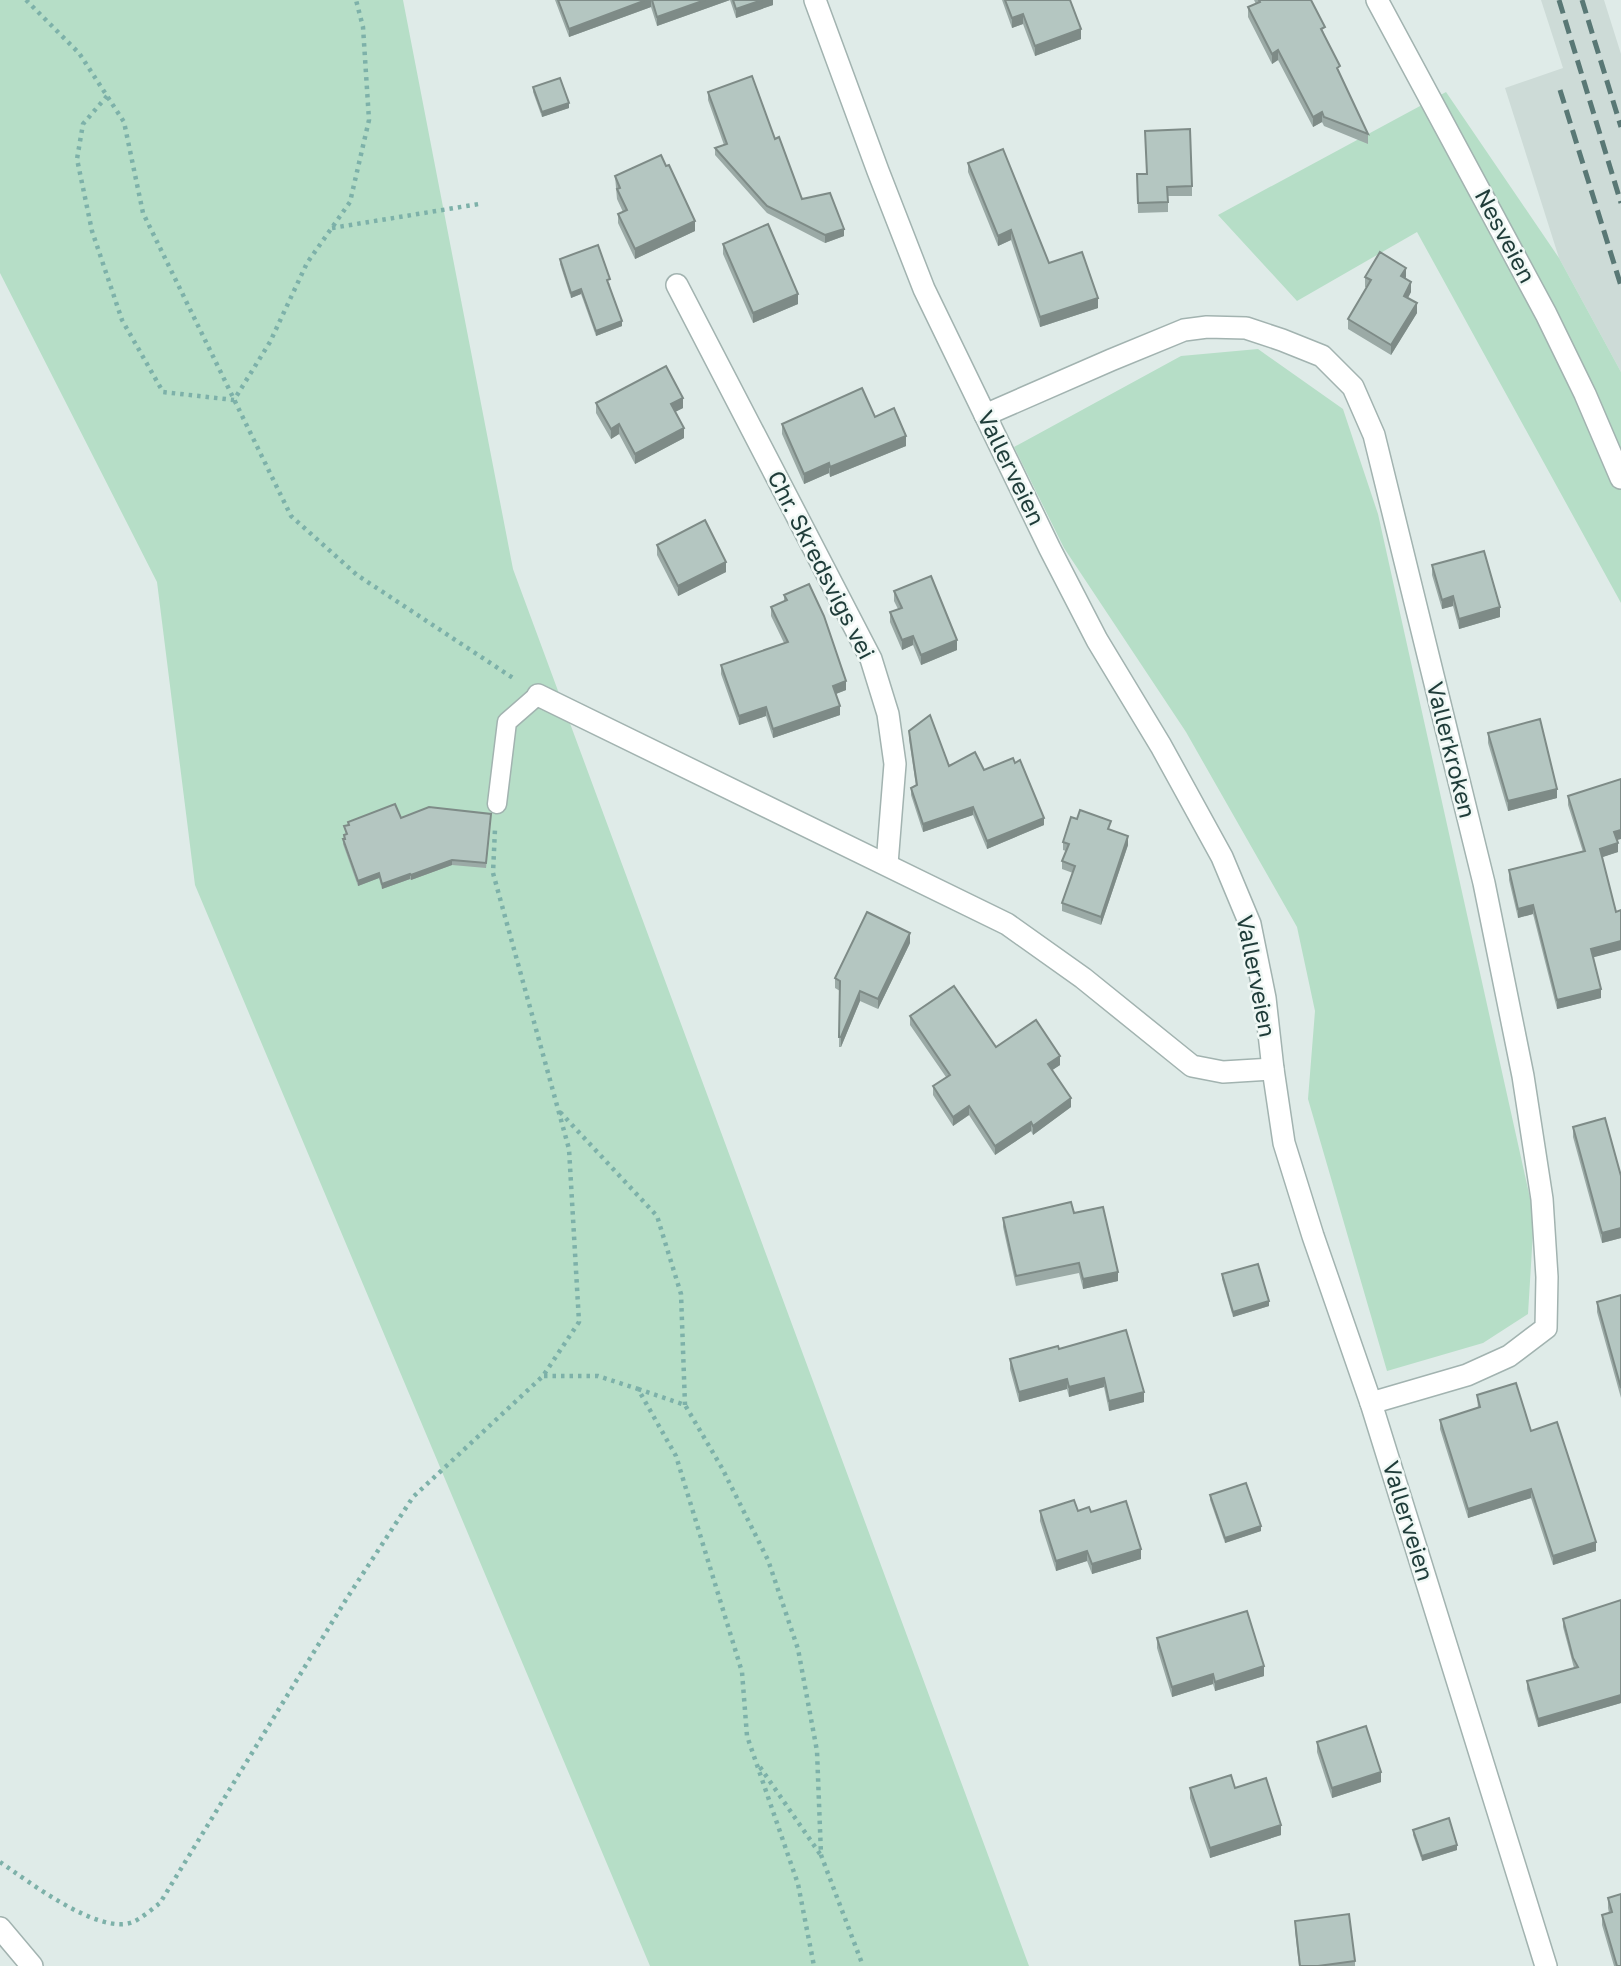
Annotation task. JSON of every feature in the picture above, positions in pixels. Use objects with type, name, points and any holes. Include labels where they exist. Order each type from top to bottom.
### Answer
[{"type":"street","name":"Vallerveien","points":[[815,0],[924,289],[1050,549],[1097,640],[1161,746],[1222,857],[1250,924],[1265,998],[1284,1143],[1371,1403],[1546,1966]]},
{"type":"street","name":"Nesveien","points":[[1377,0],[1546,314],[1585,394],[1621,478]]},
{"type":"street","name":"Chr. Skredsvigs vei","points":[[677,285],[871,659],[888,714],[895,764],[887,864]]},
{"type":"street","name":"Vallerkroken","points":[[985,415],[1184,330],[1207,327],[1246,328],[1322,356],[1353,387],[1374,435],[1483,883],[1523,1076],[1542,1199],[1547,1278],[1546,1328],[1509,1356],[1467,1375],[1371,1403]]},
{"type":"street","points":[[538,695],[1007,924],[1083,978],[1192,1066],[1223,1072],[1273,1069]]},
{"type":"street","points":[[0,1928],[32,1966]]},
{"type":"lane","points":[[497,804],[507,722],[538,695]]},
{"type":"path","points":[[26,0],[79,53],[124,122],[143,213],[291,516],[357,575],[538,695]]},
{"type":"path","points":[[234,400],[270,342],[307,263],[350,202],[369,120],[363,27],[356,0]]},
{"type":"path","points":[[107,96],[83,124],[77,159],[92,231],[122,320],[163,392],[234,400]]},
{"type":"path","points":[[331,228],[479,204]]},
{"type":"path","points":[[0,1862],[77,1913],[112,1924],[132,1923],[160,1903],[347,1598],[413,1497],[543,1376],[579,1322],[569,1149],[493,873],[497,804]]},
{"type":"path","points":[[558,1109],[657,1216],[681,1294],[685,1405],[722,1468],[768,1560],[798,1649],[817,1751],[821,1855]]},
{"type":"path","points":[[543,1376],[598,1376],[685,1405]]},
{"type":"path","points":[[638,1389],[676,1456],[742,1672],[747,1736],[798,1884],[814,1966]]},
{"type":"path","points":[[756,1761],[821,1855],[863,1966]]},
{"type":"shaded area","points":[[1541,0],[1604,0],[1621,54],[1621,372],[1559,258],[1505,88],[1563,68]]},
{"type":"green space","points":[[0,0],[403,0],[513,569],[1029,1966],[650,1966],[195,885],[157,582],[0,273]]},
{"type":"green space","points":[[1446,92],[1559,258],[1621,372],[1621,603],[1417,232],[1297,301],[1218,215]]},
{"type":"green space","points":[[1258,349],[1343,409],[1378,514],[1534,1216],[1528,1314],[1483,1343],[1387,1371],[1308,1099],[1315,1011],[1297,927],[1186,732],[1064,548],[1014,447],[1181,356]]},
{"type":"building","points":[[558,0],[646,0],[569,29]]},
{"type":"building","points":[[652,0],[705,0],[657,17]]},
{"type":"building","points":[[733,0],[762,0],[736,9]]},
{"type":"building","points":[[1005,0],[1070,0],[1081,29],[1035,46],[1023,14],[1012,18]]},
{"type":"building","points":[[1259,0],[1311,0],[1325,27],[1321,29],[1340,66],[1337,68],[1368,134],[1324,117],[1322,112],[1313,117],[1278,50],[1272,54],[1248,7],[1260,2]]},
{"type":"building","points":[[752,76],[775,139],[779,137],[802,199],[830,193],[844,229],[825,235],[767,206],[715,148],[727,144],[708,92]]},
{"type":"building","points":[[560,78],[569,103],[542,112],[533,87]]},
{"type":"building","points":[[1190,129],[1192,186],[1167,187],[1168,202],[1138,203],[1137,174],[1147,174],[1145,131]]},
{"type":"building","points":[[1003,149],[1049,263],[1082,252],[1098,298],[1040,317],[1011,230],[998,236],[968,163]]},
{"type":"building","points":[[661,155],[666,166],[669,165],[695,221],[635,249],[618,214],[627,210],[617,189],[620,188],[615,176]]},
{"type":"building","points":[[768,224],[798,294],[753,313],[723,244]]},
{"type":"building","points":[[598,245],[622,321],[596,331],[581,289],[571,293],[560,259]]},
{"type":"building","points":[[1380,252],[1406,268],[1401,276],[1411,282],[1404,296],[1417,303],[1391,345],[1348,319],[1371,280],[1365,277]]},
{"type":"building","points":[[666,366],[683,398],[671,404],[684,428],[635,454],[619,424],[611,429],[596,403]]},
{"type":"building","points":[[862,388],[875,417],[894,408],[906,436],[830,467],[829,463],[804,474],[782,424]]},
{"type":"building","points":[[705,520],[726,562],[678,586],[657,545]]},
{"type":"building","points":[[1484,551],[1500,607],[1459,619],[1453,596],[1442,600],[1432,565]]},
{"type":"building","points":[[931,576],[957,640],[921,655],[913,636],[902,640],[890,612],[902,608],[894,591]]},
{"type":"building","points":[[809,584],[824,616],[846,681],[833,686],[840,706],[773,729],[766,707],[739,716],[721,665],[788,642],[771,607],[787,600],[784,595]]},
{"type":"building","points":[[930,715],[949,766],[975,752],[984,770],[1013,758],[1015,763],[1020,760],[1044,818],[987,841],[973,807],[923,824],[911,788],[917,785],[909,731]]},
{"type":"building","points":[[1540,719],[1557,789],[1508,801],[1488,733]]},
{"type":"building","points":[[1621,779],[1621,830],[1614,832],[1618,843],[1600,849],[1616,912],[1621,910],[1621,941],[1591,949],[1601,989],[1557,1000],[1533,905],[1518,909],[1509,870],[1585,851],[1568,796]]},
{"type":"building","points":[[395,804],[401,818],[429,807],[491,814],[486,863],[452,860],[382,884],[379,873],[358,881],[343,839],[347,834],[344,826]]},
{"type":"building","points":[[1080,810],[1111,821],[1108,829],[1128,836],[1101,917],[1062,903],[1075,866],[1062,861],[1069,844],[1063,842],[1071,817],[1077,819]]},
{"type":"building","points":[[867,912],[910,933],[878,999],[860,991],[839,1037],[840,981],[835,978]]},
{"type":"building","points":[[954,986],[996,1047],[1036,1020],[1060,1056],[1048,1064],[1071,1098],[1033,1126],[1031,1122],[995,1146],[969,1106],[953,1117],[933,1086],[950,1075],[910,1016]]},
{"type":"building","points":[[1605,1118],[1621,1176],[1621,1228],[1602,1233],[1573,1127]]},
{"type":"building","points":[[1071,1202],[1074,1213],[1103,1207],[1118,1272],[1083,1279],[1079,1263],[1016,1276],[1003,1218]]},
{"type":"building","points":[[1258,1264],[1269,1301],[1233,1312],[1222,1274]]},
{"type":"building","points":[[1621,1295],[1621,1388],[1597,1302]]},
{"type":"building","points":[[1126,1330],[1144,1392],[1109,1401],[1104,1378],[1069,1387],[1067,1379],[1019,1392],[1010,1359],[1058,1346],[1059,1349]]},
{"type":"building","points":[[1516,1383],[1531,1431],[1557,1422],[1596,1542],[1553,1556],[1531,1489],[1468,1509],[1440,1420],[1480,1407],[1477,1395]]},
{"type":"building","points":[[1246,1483],[1261,1526],[1225,1538],[1210,1495]]},
{"type":"building","points":[[1074,1500],[1078,1511],[1089,1507],[1091,1512],[1126,1501],[1141,1549],[1092,1564],[1087,1551],[1056,1561],[1040,1511]]},
{"type":"building","points":[[1621,1600],[1621,1695],[1538,1719],[1527,1681],[1578,1667],[1563,1619]]},
{"type":"building","points":[[1247,1611],[1264,1666],[1215,1682],[1213,1674],[1172,1687],[1157,1638]]},
{"type":"building","points":[[1366,1726],[1381,1772],[1332,1788],[1317,1742]]},
{"type":"building","points":[[1231,1775],[1235,1788],[1266,1778],[1281,1825],[1210,1848],[1190,1788]]},
{"type":"building","points":[[1449,1818],[1457,1845],[1422,1856],[1413,1830]]},
{"type":"building","points":[[1621,1894],[1621,1966],[1617,1966],[1602,1915],[1612,1912],[1608,1898]]},
{"type":"building","points":[[1349,1914],[1355,1961],[1300,1966],[1295,1921]]},
{"type":"railway","points":[[1559,0],[1621,203]]},
{"type":"railway","points":[[1582,0],[1621,127]]},
{"type":"railway","points":[[1560,90],[1621,286]]}]
